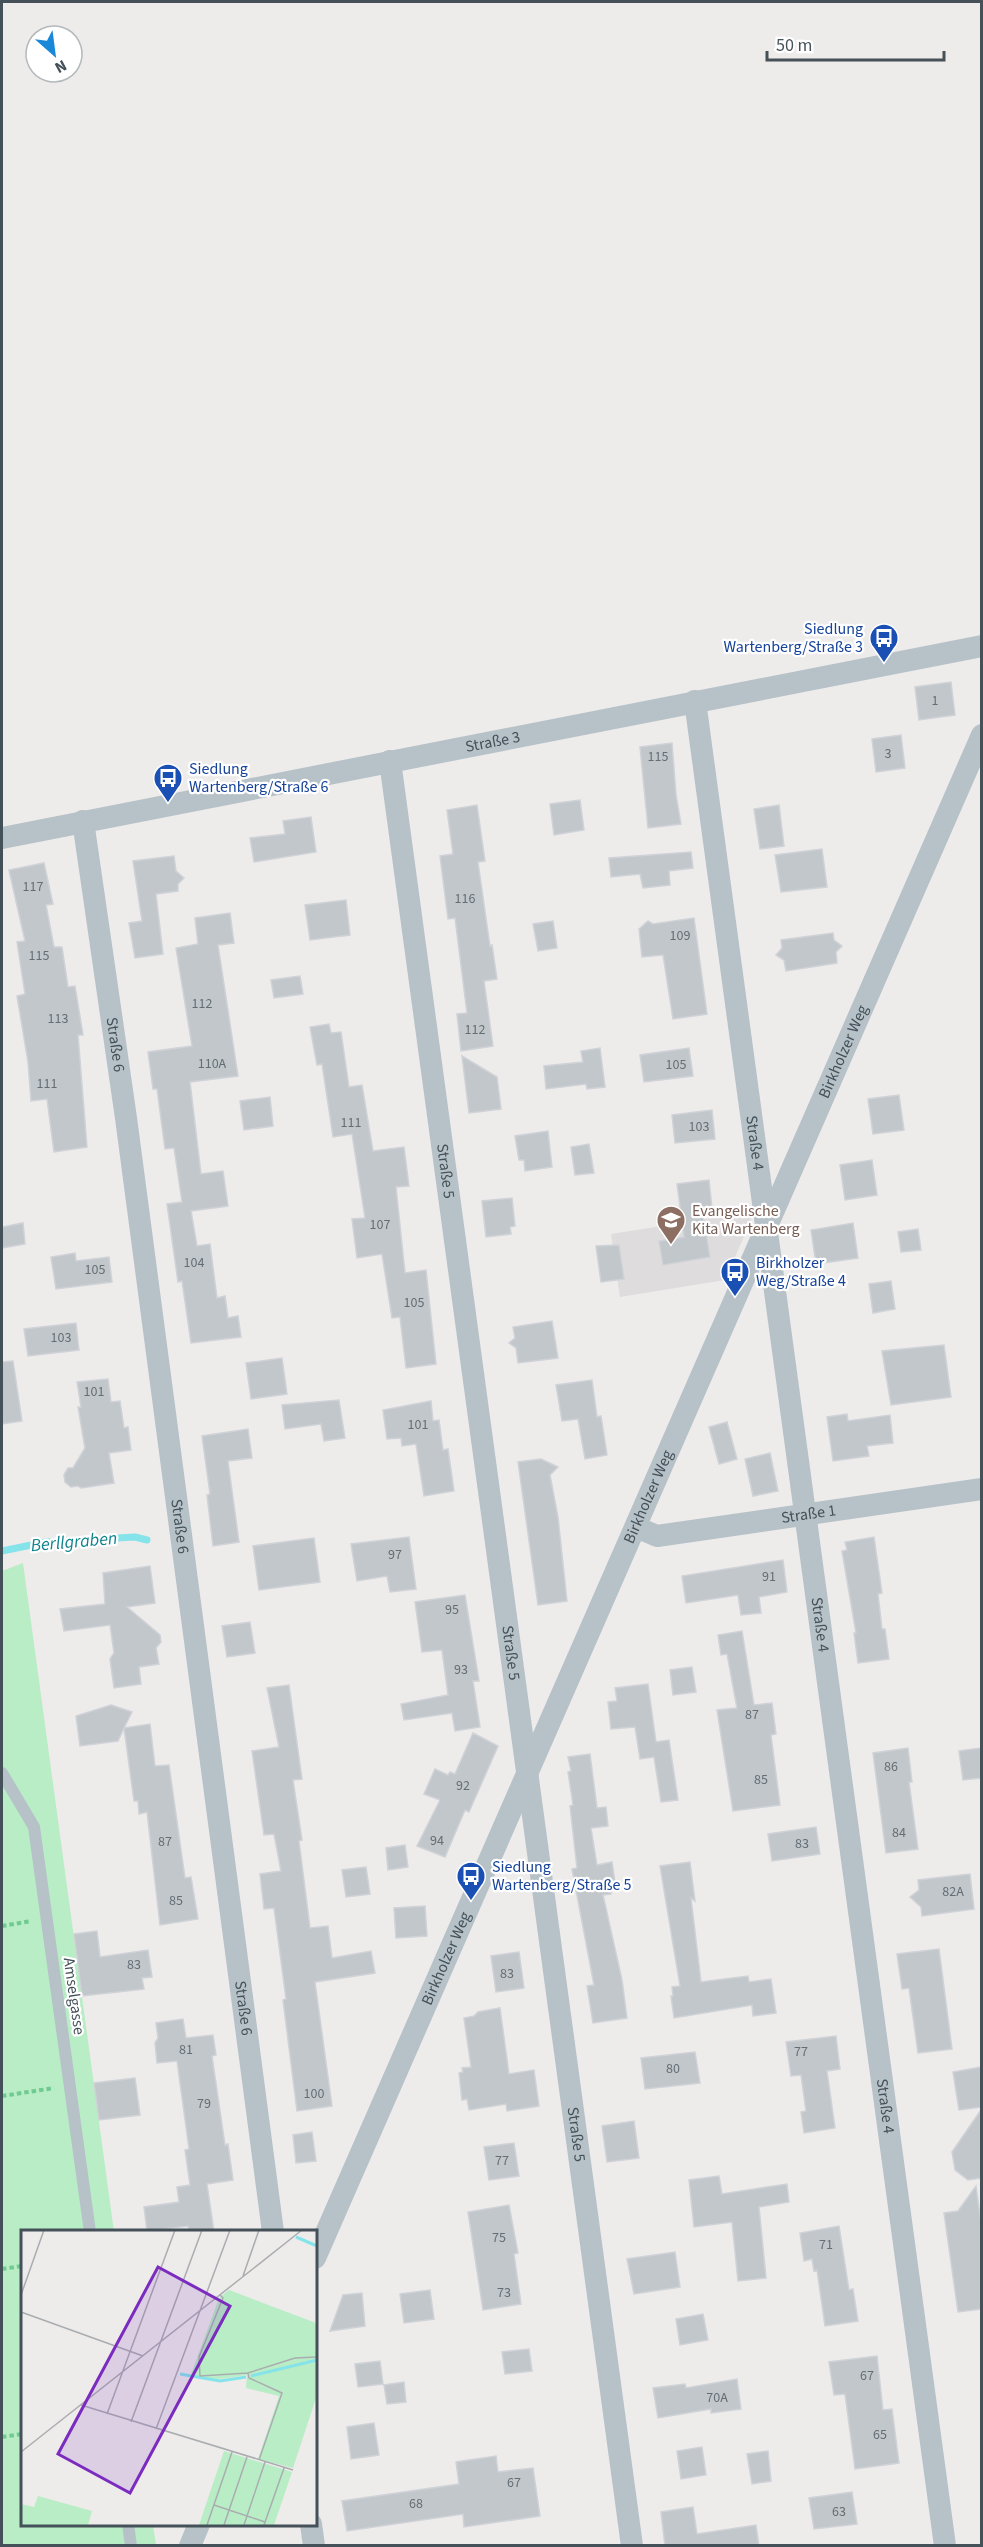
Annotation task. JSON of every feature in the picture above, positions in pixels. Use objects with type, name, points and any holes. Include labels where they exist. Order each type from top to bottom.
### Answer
[{"type":"street","name":"Straße 3","points":[[2,838],[981,646]]},
{"type":"street","name":"Straße 4","points":[[695,701],[945,2546]]},
{"type":"street","name":"Birkholzer Weg","points":[[316,2256],[981,735]]},
{"type":"street","name":"Straße 5","points":[[390,761],[632,2546]]},
{"type":"street","name":"Straße 6","points":[[83,821],[127,1124],[273,2230]]},
{"type":"street","name":"Straße 1","points":[[636,1527],[657,1536],[981,1489]]},
{"type":"street","points":[[190,2546],[198,2526]]},
{"type":"street","points":[[312,2526],[314,2546]]},
{"type":"lane","name":"Amselgasse","points":[[2,1773],[34,1827],[90,2230]]},
{"type":"lane","points":[[128,2526],[131,2546]]},
{"type":"path","points":[[2,1926],[47,1919]]},
{"type":"path","points":[[2,2096],[69,2086]]},
{"type":"path","points":[[2,2269],[21,2266]]},
{"type":"path","points":[[2,2437],[21,2434]]},
{"type":"shaded area","points":[[750,1212],[752,1218],[725,1280],[620,1297],[611,1234]]},
{"type":"green space","points":[[23,1563],[114,2230],[21,2230],[21,2526],[153,2526],[156,2545],[2,2546],[2,1571]]},
{"type":"building","points":[[951,682],[955,715],[919,720],[915,687]]},
{"type":"building","points":[[901,735],[905,768],[876,772],[872,739]]},
{"type":"building","points":[[672,743],[681,824],[648,828],[640,747]]},
{"type":"building","points":[[580,800],[584,830],[554,835],[550,804]]},
{"type":"building","points":[[477,805],[485,861],[478,862],[497,979],[484,981],[493,1046],[461,1051],[457,1014],[467,1013],[455,918],[448,919],[440,856],[453,854],[447,810]]},
{"type":"building","points":[[779,805],[784,846],[760,849],[754,809]]},
{"type":"building","points":[[311,817],[316,852],[254,862],[250,838],[285,834],[283,821]]},
{"type":"building","points":[[822,849],[827,887],[781,892],[775,855]]},
{"type":"building","points":[[691,852],[693,868],[669,871],[670,885],[643,888],[640,874],[611,877],[609,858]]},
{"type":"building","points":[[174,856],[176,871],[184,878],[178,884],[178,891],[156,894],[163,954],[135,958],[129,923],[142,921],[133,861]]},
{"type":"building","points":[[44,863],[53,904],[46,905],[54,947],[62,947],[68,987],[75,986],[83,1035],[78,1035],[87,1147],[54,1152],[47,1099],[31,1101],[28,1062],[17,996],[25,994],[17,942],[25,941],[9,870]]},
{"type":"building","points":[[346,900],[350,935],[310,940],[305,905]]},
{"type":"building","points":[[230,913],[234,943],[218,945],[238,1076],[190,1082],[201,1174],[223,1171],[228,1206],[191,1211],[197,1246],[210,1244],[217,1298],[225,1296],[228,1318],[238,1316],[241,1337],[191,1343],[182,1281],[178,1282],[167,1204],[182,1202],[174,1148],[165,1149],[157,1089],[153,1089],[148,1052],[192,1046],[176,948],[198,944],[195,918]]},
{"type":"building","points":[[694,918],[707,1014],[673,1019],[663,955],[642,957],[639,929],[648,921],[653,924]]},
{"type":"building","points":[[553,921],[557,948],[538,951],[533,924]]},
{"type":"building","points":[[833,933],[834,940],[842,946],[836,952],[837,963],[786,971],[784,960],[776,955],[782,948],[781,940]]},
{"type":"building","points":[[300,976],[303,994],[274,998],[271,980]]},
{"type":"building","points":[[329,1024],[331,1033],[341,1032],[349,1087],[362,1085],[373,1151],[404,1147],[409,1186],[396,1187],[405,1273],[426,1270],[436,1364],[406,1368],[400,1317],[392,1318],[382,1254],[357,1258],[352,1219],[365,1218],[352,1134],[333,1137],[322,1064],[317,1065],[310,1027]]},
{"type":"building","points":[[600,1048],[605,1087],[587,1089],[586,1084],[546,1089],[544,1066],[583,1062],[581,1051]]},
{"type":"building","points":[[689,1048],[693,1076],[644,1082],[640,1055]]},
{"type":"building","points":[[462,1056],[497,1077],[501,1109],[469,1113]]},
{"type":"building","points":[[899,1095],[904,1130],[873,1134],[868,1099]]},
{"type":"building","points":[[270,1097],[273,1126],[244,1130],[240,1101]]},
{"type":"building","points":[[712,1110],[715,1139],[675,1143],[672,1115]]},
{"type":"building","points":[[548,1131],[552,1167],[525,1171],[524,1160],[519,1160],[515,1136]]},
{"type":"building","points":[[589,1144],[594,1173],[575,1175],[571,1147]]},
{"type":"building","points":[[872,1160],[877,1195],[845,1200],[840,1165]]},
{"type":"building","points":[[709,1180],[712,1208],[702,1209],[710,1257],[663,1265],[659,1241],[684,1237],[677,1184]]},
{"type":"building","points":[[512,1198],[515,1226],[510,1227],[511,1234],[486,1237],[482,1201]]},
{"type":"building","points":[[23,1223],[25,1244],[2,1248],[2,1227]]},
{"type":"building","points":[[853,1223],[858,1258],[816,1264],[811,1230]]},
{"type":"building","points":[[918,1229],[921,1250],[901,1252],[898,1232]]},
{"type":"building","points":[[619,1245],[624,1279],[601,1282],[596,1246]]},
{"type":"building","points":[[75,1253],[76,1261],[109,1257],[112,1282],[56,1289],[51,1257]]},
{"type":"building","points":[[891,1281],[895,1309],[873,1313],[869,1284]]},
{"type":"building","points":[[552,1321],[558,1358],[518,1363],[516,1348],[509,1343],[515,1338],[513,1327]]},
{"type":"building","points":[[76,1323],[79,1350],[28,1356],[24,1329]]},
{"type":"building","points":[[944,1345],[951,1397],[891,1405],[882,1351]]},
{"type":"building","points":[[282,1358],[287,1394],[251,1399],[246,1363]]},
{"type":"building","points":[[13,1361],[22,1421],[2,1424],[2,1362]]},
{"type":"building","points":[[108,1379],[111,1402],[120,1401],[124,1428],[128,1427],[131,1450],[109,1453],[114,1483],[81,1488],[71,1487],[65,1482],[64,1475],[68,1468],[73,1468],[85,1448],[78,1407],[81,1407],[77,1382]]},
{"type":"building","points":[[592,1380],[597,1417],[601,1416],[607,1455],[585,1459],[578,1419],[562,1421],[556,1385]]},
{"type":"building","points":[[339,1400],[345,1438],[324,1441],[321,1424],[285,1429],[282,1405]]},
{"type":"building","points":[[431,1401],[433,1421],[439,1420],[443,1450],[448,1449],[454,1491],[424,1496],[416,1444],[402,1446],[401,1438],[387,1439],[383,1410]]},
{"type":"building","points":[[847,1414],[848,1421],[890,1415],[893,1443],[867,1446],[869,1456],[833,1461],[827,1417]]},
{"type":"building","points":[[727,1422],[737,1459],[719,1464],[709,1427]]},
{"type":"building","points":[[248,1429],[252,1458],[228,1461],[239,1542],[213,1546],[207,1495],[210,1494],[202,1436]]},
{"type":"building","points":[[770,1453],[778,1491],[753,1496],[745,1459]]},
{"type":"building","points":[[541,1459],[558,1467],[550,1475],[558,1517],[567,1601],[538,1605],[518,1462]]},
{"type":"building","points":[[409,1537],[416,1589],[390,1592],[387,1576],[357,1581],[351,1544]]},
{"type":"building","points":[[874,1537],[882,1593],[878,1594],[882,1629],[885,1629],[889,1659],[858,1663],[854,1633],[856,1633],[842,1551],[847,1550],[845,1542]]},
{"type":"building","points":[[314,1538],[320,1582],[259,1590],[253,1546]]},
{"type":"building","points":[[783,1560],[787,1592],[759,1597],[761,1613],[741,1615],[738,1595],[686,1603],[682,1576]]},
{"type":"building","points":[[150,1566],[155,1603],[127,1607],[160,1635],[161,1642],[156,1648],[159,1664],[139,1667],[141,1684],[114,1688],[110,1659],[114,1653],[110,1625],[64,1631],[60,1609],[105,1604],[103,1573]]},
{"type":"building","points":[[465,1595],[479,1681],[473,1681],[480,1727],[455,1731],[452,1713],[404,1720],[401,1704],[448,1695],[442,1650],[422,1652],[415,1602]]},
{"type":"building","points":[[250,1622],[255,1653],[227,1657],[222,1626]]},
{"type":"building","points":[[742,1631],[754,1705],[772,1703],[776,1734],[771,1735],[780,1805],[733,1811],[717,1710],[737,1708],[727,1654],[721,1655],[718,1635]]},
{"type":"building","points":[[692,1667],[696,1692],[673,1695],[670,1670]]},
{"type":"building","points":[[648,1684],[656,1742],[669,1740],[678,1800],[661,1802],[654,1757],[640,1759],[635,1727],[611,1729],[608,1702],[617,1701],[615,1688]]},
{"type":"building","points":[[289,1685],[302,1779],[293,1780],[302,1840],[299,1841],[310,1928],[328,1926],[332,1958],[371,1951],[375,1973],[315,1982],[332,2106],[297,2111],[274,1908],[264,1909],[260,1874],[281,1871],[274,1834],[264,1835],[252,1751],[279,1747],[267,1688]]},
{"type":"building","points":[[111,1705],[132,1712],[118,1741],[80,1746],[76,1716]]},
{"type":"building","points":[[150,1724],[155,1766],[169,1765],[185,1878],[191,1877],[198,1919],[160,1925],[147,1812],[139,1814],[138,1801],[134,1801],[124,1728]]},
{"type":"building","points":[[473,1733],[498,1746],[469,1812],[465,1810],[445,1857],[417,1846],[440,1800],[424,1794],[435,1769],[448,1775],[450,1772],[455,1774]]},
{"type":"building","points":[[908,1748],[912,1782],[909,1782],[918,1849],[886,1853],[873,1753]]},
{"type":"building","points":[[981,1748],[981,1778],[963,1780],[959,1751]]},
{"type":"building","points":[[590,1754],[597,1808],[606,1807],[608,1826],[591,1828],[597,1865],[612,1862],[616,1889],[611,1891],[611,1894],[603,1895],[622,1980],[627,2018],[593,2023],[587,1986],[594,1985],[572,1869],[577,1868],[570,1806],[573,1805],[568,1772],[571,1771],[568,1757]]},
{"type":"building","points":[[816,1827],[820,1854],[772,1861],[768,1834]]},
{"type":"building","points":[[405,1845],[408,1867],[388,1870],[386,1848]]},
{"type":"building","points":[[690,1862],[695,1901],[691,1898],[701,1982],[748,1976],[749,1982],[771,1979],[776,2013],[753,2016],[752,2005],[674,2018],[672,1987],[680,1986],[660,1866]]},
{"type":"building","points":[[366,1867],[370,1894],[346,1897],[342,1870]]},
{"type":"building","points":[[970,1874],[974,1909],[922,1916],[921,1907],[910,1897],[919,1890],[918,1880]]},
{"type":"building","points":[[425,1906],[427,1936],[396,1938],[394,1908]]},
{"type":"building","points":[[97,1931],[100,1957],[148,1950],[152,1977],[142,1978],[144,1989],[82,1996],[74,1934]]},
{"type":"building","points":[[939,1949],[952,2049],[918,2053],[909,1988],[902,1989],[897,1954]]},
{"type":"building","points":[[519,1952],[524,1988],[496,1992],[491,1956]]},
{"type":"building","points":[[500,2008],[509,2074],[534,2070],[539,2106],[507,2111],[506,2104],[469,2110],[467,2099],[462,2100],[459,2073],[463,2072],[462,2068],[471,2067],[464,2018],[474,2016],[478,2012]]},
{"type":"building","points":[[183,2019],[186,2038],[213,2035],[216,2055],[212,2056],[225,2145],[228,2144],[233,2180],[207,2184],[214,2230],[189,2230],[188,2226],[147,2230],[144,2207],[179,2202],[177,2187],[190,2185],[185,2150],[189,2149],[177,2061],[157,2063],[156,2023]]},
{"type":"building","points":[[836,2036],[840,2069],[827,2071],[835,2128],[804,2133],[801,2112],[806,2111],[801,2075],[791,2076],[786,2042]]},
{"type":"building","points":[[695,2052],[700,2083],[645,2089],[641,2058]]},
{"type":"building","points":[[981,2067],[981,2107],[959,2110],[953,2072]]},
{"type":"building","points":[[135,2078],[140,2115],[99,2120],[94,2083]]},
{"type":"building","points":[[981,2110],[981,2178],[968,2180],[955,2170],[952,2152]]},
{"type":"building","points":[[634,2121],[639,2158],[607,2162],[602,2126]]},
{"type":"building","points":[[312,2132],[316,2161],[296,2163],[293,2135]]},
{"type":"building","points":[[514,2143],[519,2176],[489,2180],[484,2147]]},
{"type":"building","points":[[719,2176],[722,2194],[787,2184],[789,2202],[759,2207],[766,2278],[738,2281],[732,2222],[694,2227],[689,2180]]},
{"type":"building","points":[[976,2186],[981,2223],[981,2309],[958,2312],[944,2213],[958,2211]]},
{"type":"building","points":[[509,2205],[518,2253],[514,2254],[521,2304],[483,2310],[468,2212]]},
{"type":"building","points":[[839,2226],[849,2290],[853,2289],[858,2321],[825,2326],[817,2270],[814,2271],[812,2259],[804,2261],[800,2233]]},
{"type":"building","points":[[675,2252],[680,2287],[634,2294],[627,2259]]},
{"type":"building","points":[[430,2290],[434,2319],[404,2323],[400,2294]]},
{"type":"building","points":[[362,2293],[365,2326],[330,2331],[343,2295]]},
{"type":"building","points":[[703,2314],[708,2340],[680,2345],[676,2319]]},
{"type":"building","points":[[529,2349],[532,2371],[505,2374],[502,2352]]},
{"type":"building","points":[[877,2356],[883,2410],[892,2409],[899,2463],[855,2469],[845,2394],[834,2395],[829,2362]]},
{"type":"building","points":[[380,2361],[383,2384],[358,2387],[355,2364]]},
{"type":"building","points":[[737,2379],[741,2409],[711,2413],[711,2409],[658,2418],[653,2388],[685,2384],[686,2388]]},
{"type":"building","points":[[404,2382],[406,2402],[387,2404],[384,2385]]},
{"type":"building","points":[[374,2423],[379,2455],[351,2459],[347,2427]]},
{"type":"building","points":[[702,2447],[706,2475],[681,2479],[677,2451]]},
{"type":"building","points":[[768,2451],[771,2481],[752,2484],[747,2454]]},
{"type":"building","points":[[496,2456],[498,2472],[533,2468],[540,2516],[464,2527],[463,2514],[347,2531],[342,2501],[459,2484],[456,2462]]},
{"type":"building","points":[[852,2492],[857,2524],[814,2529],[809,2498]]},
{"type":"building","points":[[693,2507],[697,2534],[756,2525],[759,2546],[665,2546],[661,2512]]},
{"type":"waterway","name":"Berllgraben","points":[[2,1551],[46,1542],[135,1537],[147,1540]]},
{"type":"place","name":"Siedlung Wartenberg/Straße 3","points":[[884,664]]},
{"type":"place","name":"Siedlung Wartenberg/Straße 6","points":[[168,804]]},
{"type":"place","name":"Evangelische Kita Wartenberg","points":[[671,1246]]},
{"type":"place","name":"Birkholzer Weg/Straße 4","points":[[735,1298]]},
{"type":"place","name":"Siedlung Wartenberg/Straße 5","points":[[471,1902]]}]
